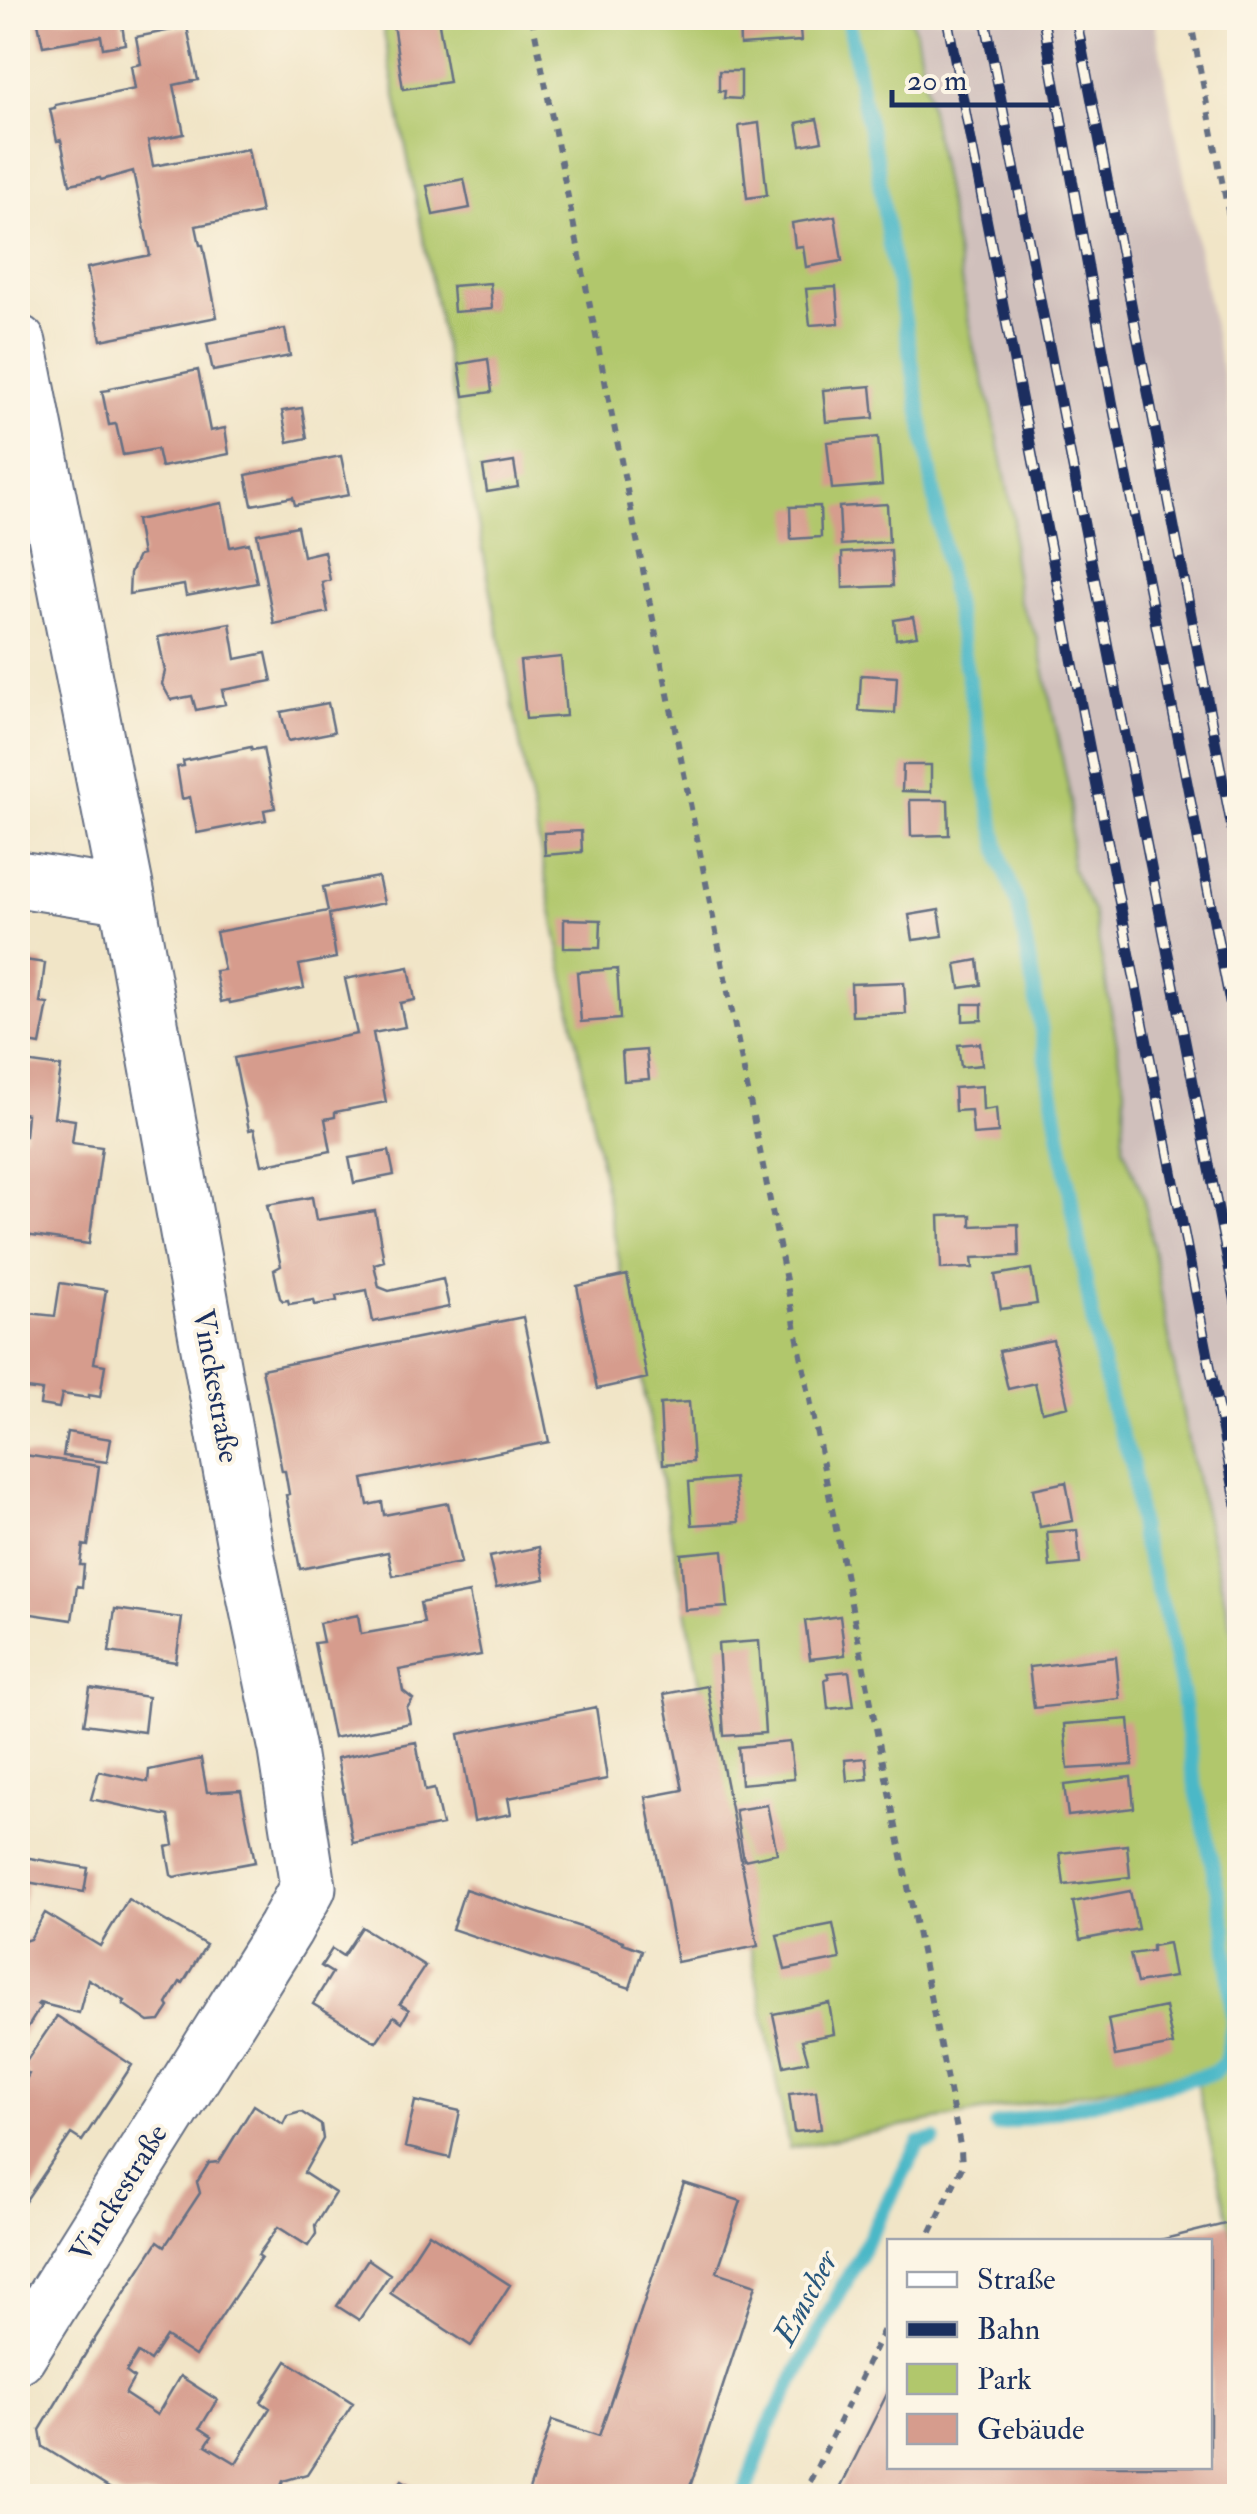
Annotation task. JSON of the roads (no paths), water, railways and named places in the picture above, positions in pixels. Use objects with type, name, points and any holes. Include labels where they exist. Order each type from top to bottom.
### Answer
[{"type":"street","name":"Vinckestraße","points":[[18,343],[127,896],[247,1557],[287,1750],[308,1887],[18,2355]]},
{"type":"street","points":[[18,879],[127,896]]},
{"type":"waterway","points":[[848,18],[877,162],[984,778],[1002,862],[1018,905],[1095,1334],[1113,1412],[1132,1463],[1140,1534],[1168,1624],[1182,1693],[1192,1769],[1226,1930],[1233,2025],[1225,2063],[1213,2073],[996,2125]]},
{"type":"waterway","name":"Emscher","points":[[744,2496],[768,2428],[919,2143],[934,2140]]},
{"type":"railway","points":[[947,18],[1240,1520]]},
{"type":"railway","points":[[985,18],[1240,1323]]},
{"type":"railway","points":[[1043,18],[1112,401],[1240,1053]]},
{"type":"railway","points":[[1076,18],[1240,870]]}]
